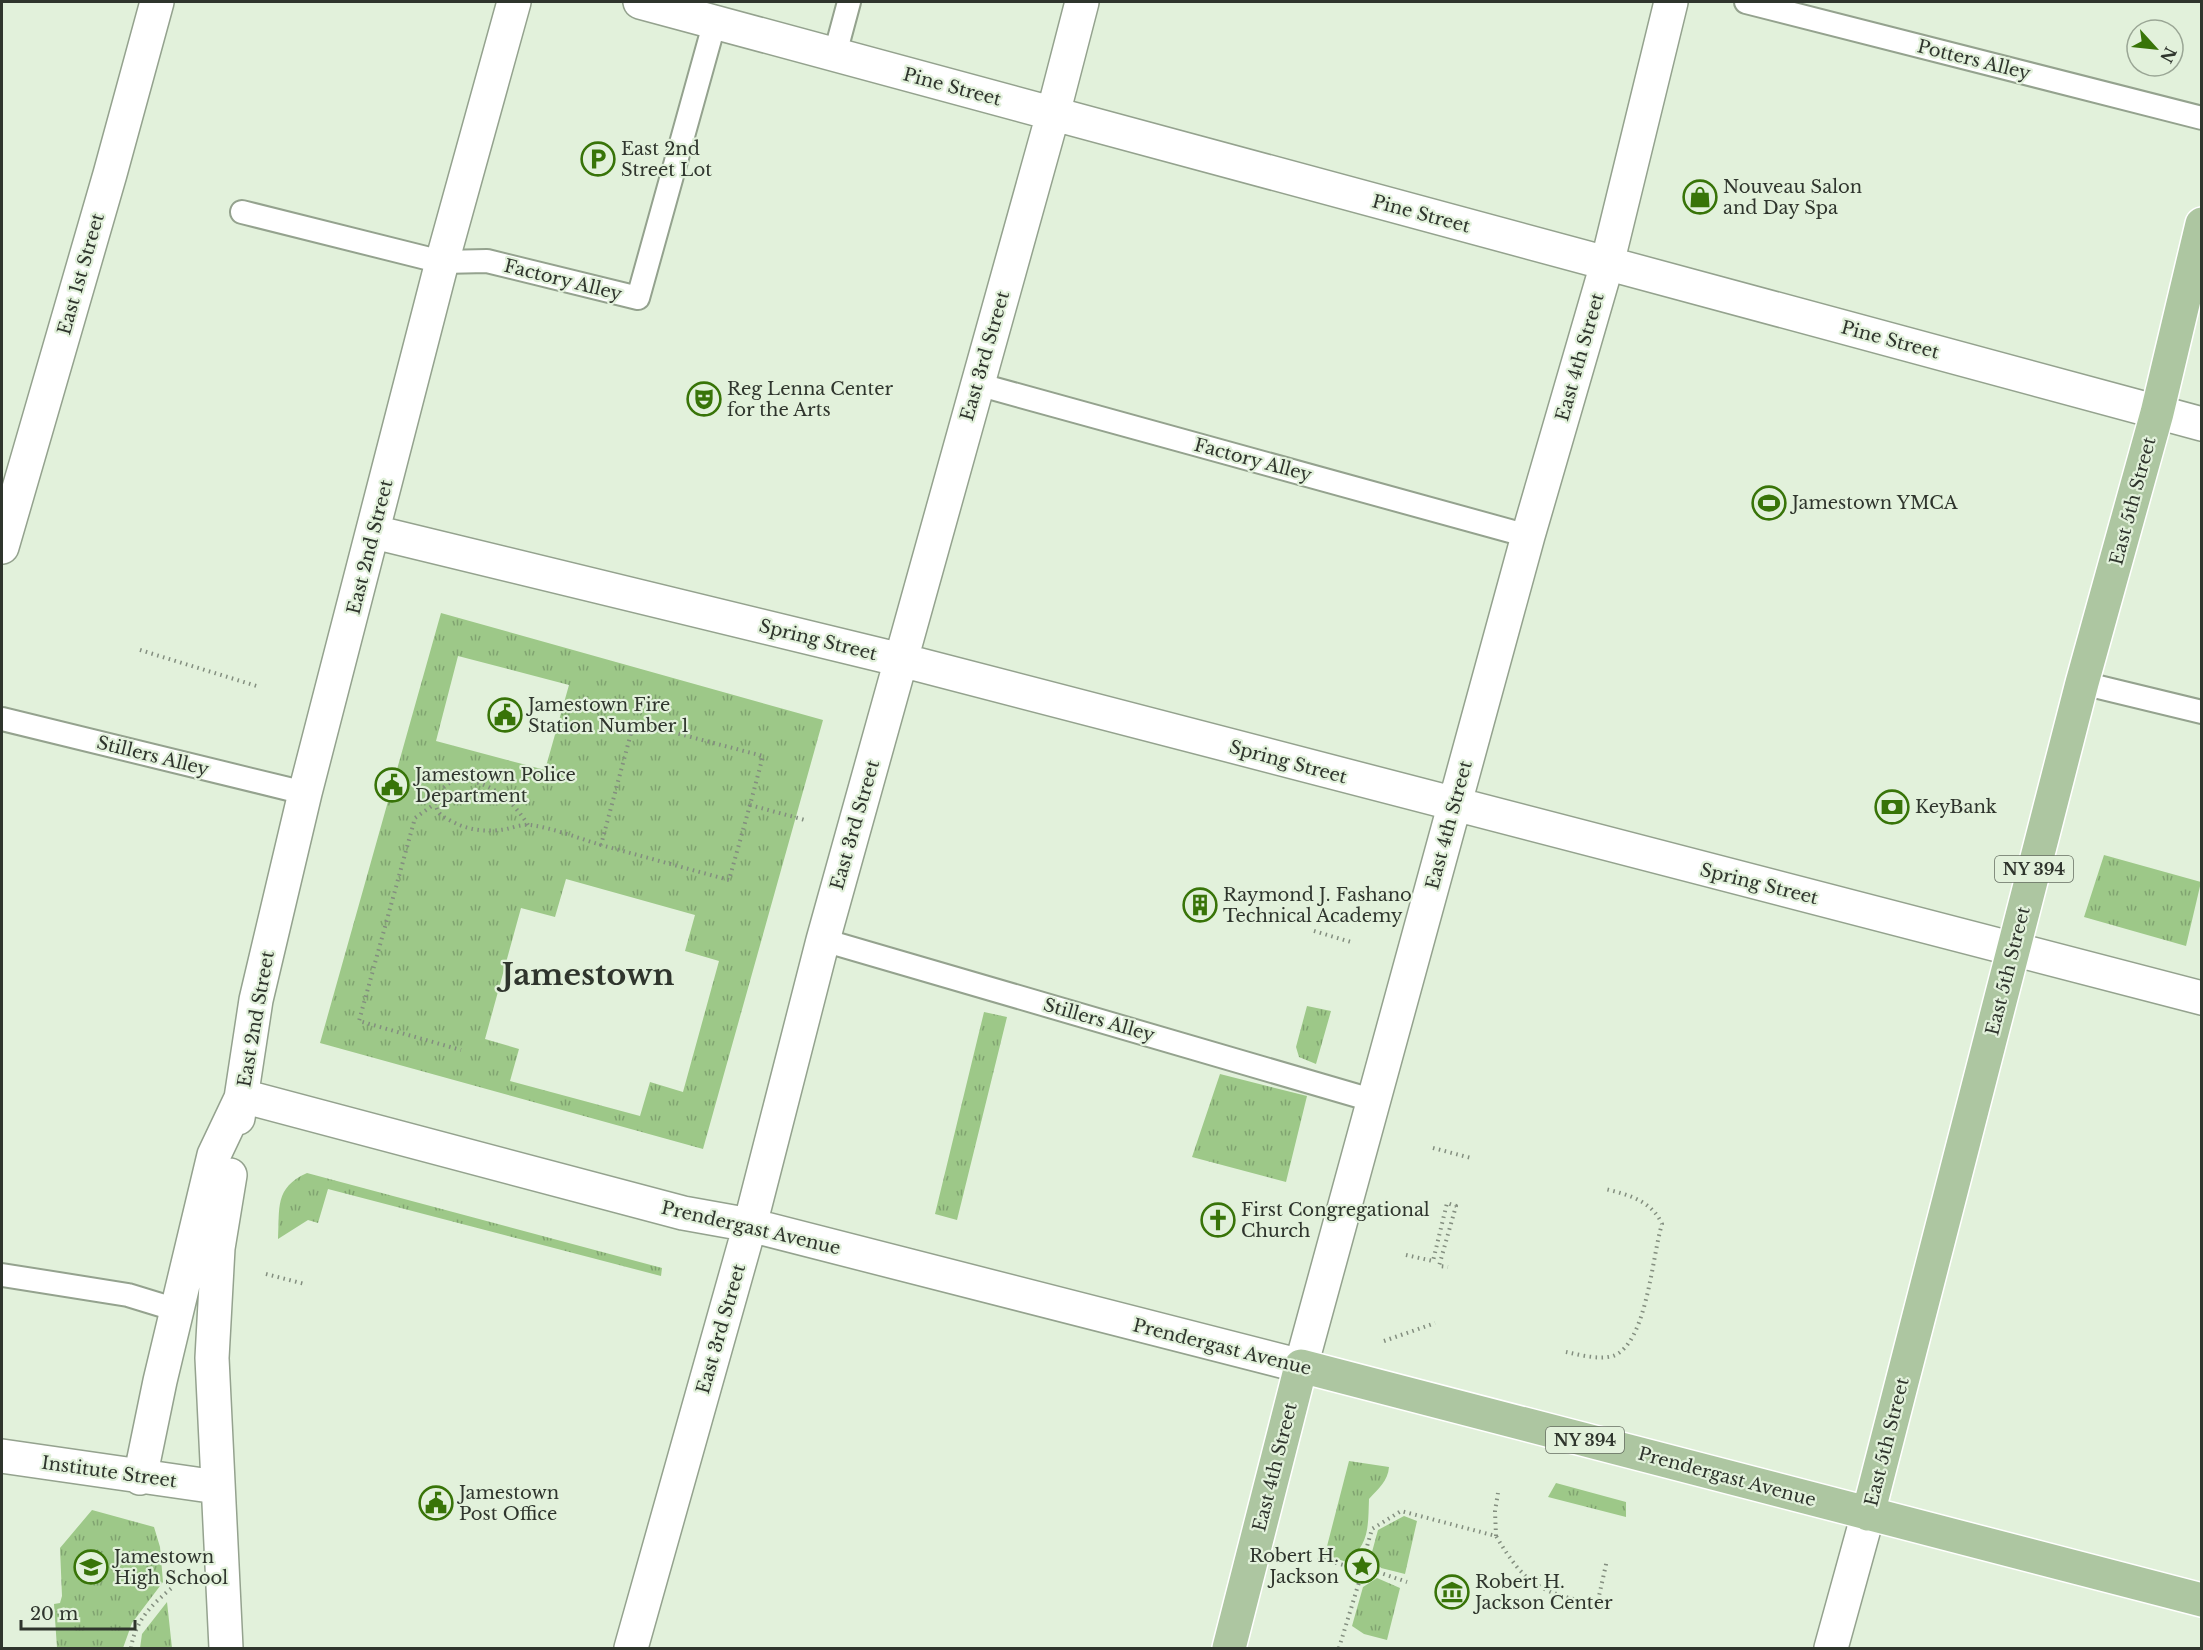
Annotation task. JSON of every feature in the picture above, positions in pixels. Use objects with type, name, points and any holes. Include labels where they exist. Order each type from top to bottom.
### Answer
[{"type":"main road","name":"East 5th Street","points":[[1868,1514],[2082,682],[2157,413],[2202,224]]},
{"type":"main road","name":"Prendergast Avenue","points":[[1301,1366],[2202,1600]]},
{"type":"main road","name":"East 4th Street","points":[[1229,1648],[1301,1366]]},
{"type":"street","name":"East 1st Street","points":[[2,546],[110,174],[157,2]]},
{"type":"street","name":"East 2nd Street","points":[[226,1648],[212,1358],[218,1248],[256,1000],[305,793],[442,262],[514,2]]},
{"type":"street","name":"Pine Street","points":[[640,2],[2202,424]]},
{"type":"street","name":"East 3rd Street","points":[[632,1648],[750,1225],[823,940],[1053,114],[1082,2]]},
{"type":"street","name":"East 4th Street","points":[[1301,1366],[1528,536],[1607,264],[1671,2]]},
{"type":"street","name":"Spring Street","points":[[374,532],[901,660],[2202,998]]},
{"type":"street","name":"East 2nd Street","points":[[140,1478],[214,1155],[242,1096]]},
{"type":"street","name":"Prendergast Avenue","points":[[242,1096],[683,1213],[750,1225],[1301,1366]]},
{"type":"street","name":"Institute Street","points":[[2,1456],[140,1478],[217,1487]]},
{"type":"street","name":"East 5th Street","points":[[1831,1648],[1868,1514]]},
{"type":"lane","points":[[835,54],[849,2]]},
{"type":"lane","name":"Potters Alley","points":[[1746,2],[2202,118]]},
{"type":"lane","name":"Factory Alley","points":[[242,212],[442,262],[487,261],[638,298],[715,21]]},
{"type":"lane","name":"Factory Alley","points":[[977,384],[1528,536]]},
{"type":"lane","points":[[2082,682],[2202,712]]},
{"type":"lane","name":"Stillers Alley","points":[[2,719],[305,793]]},
{"type":"lane","name":"Stillers Alley","points":[[823,940],[1375,1101]]},
{"type":"lane","points":[[2,1275],[128,1295],[177,1310]]},
{"type":"path","points":[[140,650],[260,687]]},
{"type":"path","points":[[528,825],[515,804],[503,795],[461,780],[449,783],[439,792],[436,803],[440,814],[458,824],[481,831],[528,825],[729,880],[763,756],[634,722],[601,844]]},
{"type":"path","points":[[436,803],[416,818],[359,1022],[460,1050]]},
{"type":"path","points":[[750,805],[805,820]]},
{"type":"path","points":[[1314,931],[1351,942]]},
{"type":"path","points":[[2202,1139],[2202,1175]]},
{"type":"path","points":[[1433,1148],[1471,1158]]},
{"type":"path","points":[[1566,1352],[1591,1357],[1613,1355],[1631,1342],[1639,1325],[1662,1224],[1654,1211],[1641,1201],[1605,1189]]},
{"type":"path","points":[[1406,1255],[1433,1261],[1447,1203],[1456,1206],[1439,1266],[1448,1267]]},
{"type":"path","points":[[266,1274],[305,1284]]},
{"type":"path","points":[[1384,1341],[1435,1323]]},
{"type":"path","points":[[1498,1493],[1495,1511],[1496,1536],[1513,1564],[1536,1586],[1551,1594],[1597,1605],[1607,1560]]},
{"type":"path","points":[[1364,1557],[1372,1529],[1401,1511],[1496,1536]]},
{"type":"path","points":[[1360,1579],[1352,1573],[1352,1566],[1354,1560],[1364,1557]]},
{"type":"path","points":[[1360,1579],[1368,1577],[1372,1570],[1370,1561],[1364,1557]]},
{"type":"path","points":[[1318,1558],[1352,1566]]},
{"type":"path","points":[[1372,1570],[1407,1582]]},
{"type":"path","points":[[1339,1648],[1360,1579]]},
{"type":"path","points":[[131,1648],[141,1619],[152,1604],[173,1587]]},
{"type":"green space","points":[[441,613],[823,720],[703,1149],[320,1043]],"holes":[[[458,656],[569,685],[545,770],[436,741]],[[566,879],[695,915],[685,951],[719,961],[683,1092],[650,1082],[640,1116],[510,1081],[519,1049],[485,1039],[521,908],[555,917]]]},
{"type":"green space","points":[[2104,855],[2201,882],[2186,946],[2084,917]]},
{"type":"green space","points":[[1307,1006],[1331,1011],[1316,1064],[1299,1057],[1296,1047]]},
{"type":"green space","points":[[984,1012],[1007,1017],[957,1220],[935,1214]]},
{"type":"green space","points":[[1220,1074],[1307,1096],[1286,1182],[1192,1157]]},
{"type":"green space","points":[[307,1173],[662,1268],[661,1276],[328,1189],[318,1223],[308,1220],[278,1239],[279,1208],[284,1192],[296,1179]]},
{"type":"green space","points":[[1349,1461],[1389,1467],[1385,1481],[1369,1499],[1368,1526],[1364,1541],[1360,1549],[1346,1562],[1325,1554]]},
{"type":"green space","points":[[1556,1483],[1626,1502],[1626,1517],[1548,1497]]},
{"type":"green space","points":[[92,1510],[154,1527],[160,1547],[163,1582],[132,1623],[123,1648],[57,1648],[54,1604],[60,1603],[62,1596],[60,1548]]},
{"type":"green space","points":[[1404,1516],[1417,1521],[1405,1574],[1381,1568],[1372,1552],[1378,1530]]},
{"type":"green space","points":[[1377,1578],[1400,1588],[1387,1640],[1364,1634],[1352,1626],[1363,1587]]},
{"type":"green space","points":[[167,1602],[172,1648],[140,1648],[142,1634]]},
{"type":"place","name":"East 2nd Street Lot","points":[[598,159]]},
{"type":"place","name":"Nouveau Salon and Day Spa","points":[[1700,197]]},
{"type":"place","name":"Reg Lenna Center for the Arts","points":[[704,399]]},
{"type":"place","name":"Jamestown YMCA","points":[[1769,503]]},
{"type":"place","name":"Jamestown Fire Station Number 1","points":[[505,715]]},
{"type":"place","name":"Jamestown Police Department","points":[[392,785]]},
{"type":"place","name":"KeyBank","points":[[1892,807]]},
{"type":"place","name":"Raymond J. Fashano Technical Academy","points":[[1200,905]]},
{"type":"place","name":"First Congregational Church","points":[[1218,1220]]},
{"type":"place","name":"Jamestown Post Office","points":[[436,1503]]},
{"type":"place","name":"Robert H. Jackson","points":[[1362,1566]]},
{"type":"place","name":"Jamestown High School","points":[[91,1567]]},
{"type":"place","name":"Robert H. Jackson Center","points":[[1452,1592]]},
{"type":"district","name":"Jamestown","points":[[588,974]]}]
